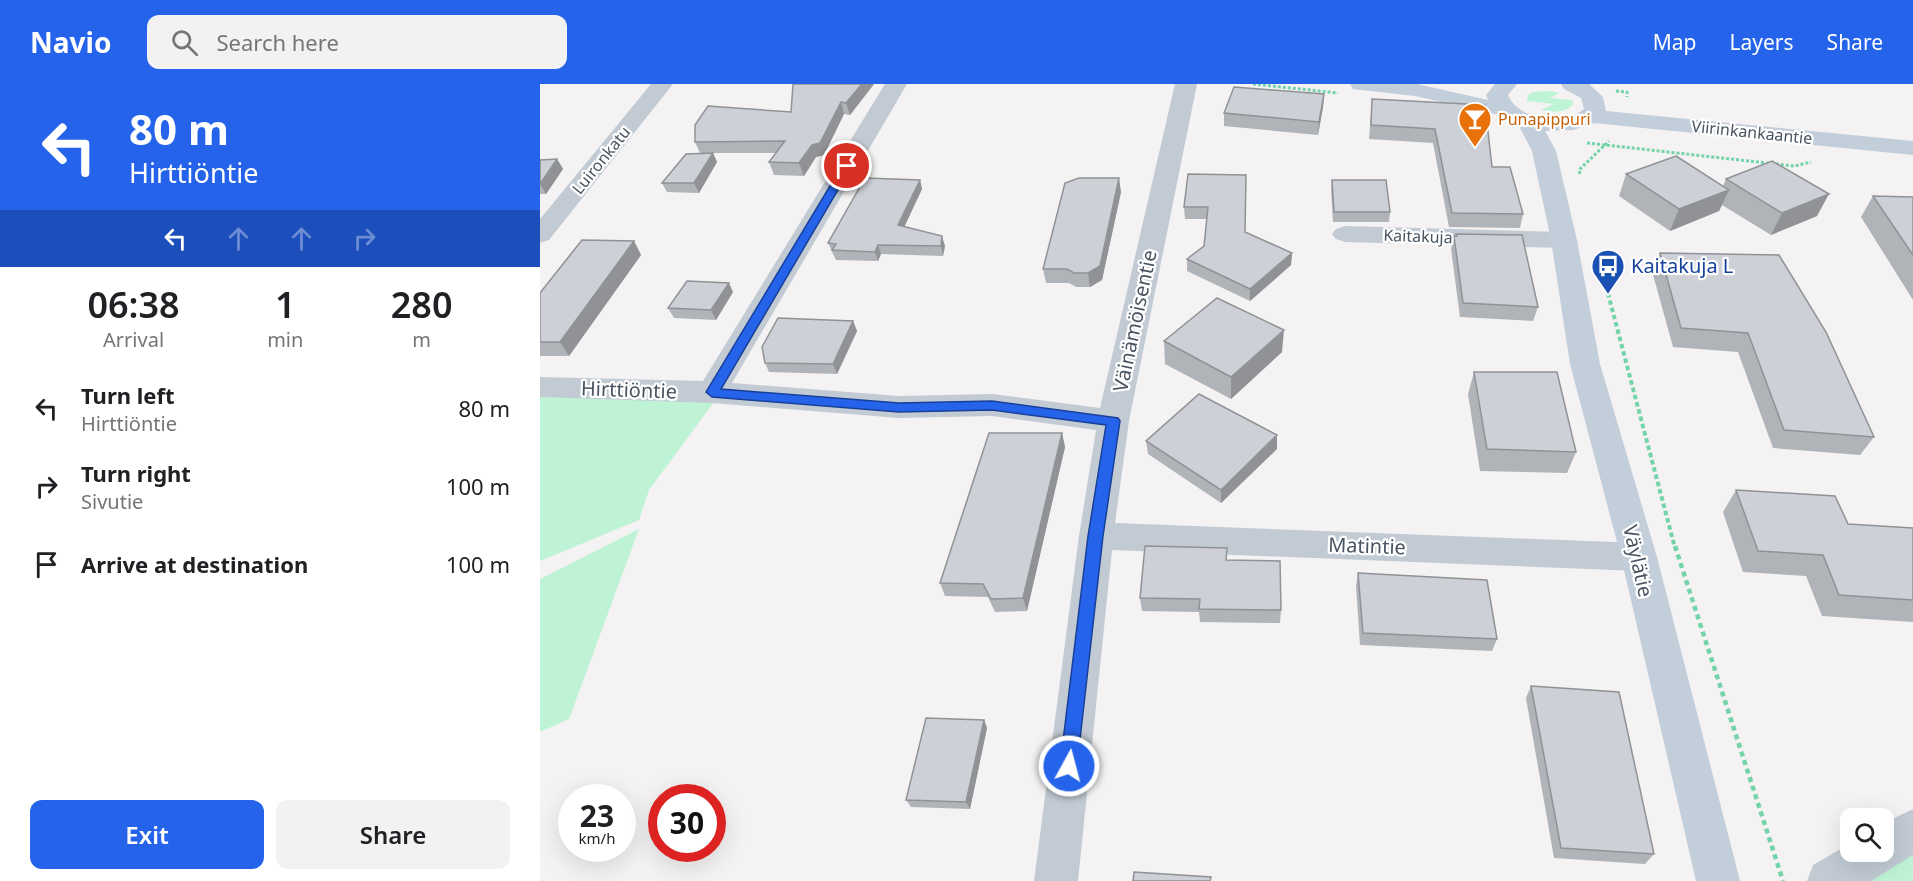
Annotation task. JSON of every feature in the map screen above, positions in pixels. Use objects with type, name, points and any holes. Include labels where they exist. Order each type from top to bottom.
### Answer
[{"type":"street","name":"Luironkatu","points":[[540,235],[662,84]]},
{"type":"street","points":[[712,392],[896,84]]},
{"type":"street","name":"Väinämöisentie","points":[[1056,881],[1096,536],[1113,421],[1186,84]]},
{"type":"street","points":[[1361,84],[1415,90],[1506,110]]},
{"type":"street","points":[[1504,85],[1497,95],[1500,105],[1506,110],[1528,121],[1567,125],[1581,122],[1592,107],[1586,91],[1572,84]]},
{"type":"street","points":[[1415,90],[1504,85]]},
{"type":"street","name":"Viirinkankaantie","points":[[1592,107],[1913,132]]},
{"type":"street","name":"Viirinkankaantie","points":[[1592,107],[1913,148]]},
{"type":"street","name":"Väylätie","points":[[1528,121],[1544,151],[1564,240],[1585,364],[1639,557],[1718,881]]},
{"type":"street","name":"Väylätie","points":[[1564,240],[1563,153],[1567,125]]},
{"type":"street","name":"Kaitakuja","points":[[1345,234],[1564,240]]},
{"type":"street","name":"Hirttiöntie","points":[[540,387],[712,392],[899,407],[992,405],[1113,421]]},
{"type":"street","name":"Matintie","points":[[1096,536],[1639,557]]},
{"type":"street","points":[[1894,842],[1913,830]]},
{"type":"street","points":[[1829,881],[1860,862]]},
{"type":"path","points":[[1582,182],[1579,170],[1605,144],[1586,143]]},
{"type":"path","points":[[1597,250],[1669,529],[1784,881]]},
{"type":"green space","points":[[1532,92],[1559,93],[1550,98],[1572,100],[1573,104],[1563,111],[1554,112],[1541,110],[1554,104],[1527,101],[1528,95]]},
{"type":"green space","points":[[540,397],[714,402],[649,490],[639,520],[540,561]]},
{"type":"green space","points":[[639,529],[569,719],[540,732],[540,579]]},
{"type":"green space","points":[[1913,837],[1913,881],[1837,881],[1870,862],[1894,862],[1894,848]]},
{"type":"building","points":[[793,84],[862,84],[846,103],[841,102],[820,143],[812,145],[799,163],[769,162],[785,141],[695,142],[695,125],[708,106],[791,112]]},
{"type":"building","points":[[1234,87],[1324,94],[1319,122],[1224,113]]},
{"type":"building","points":[[1372,99],[1485,105],[1492,167],[1510,167],[1523,214],[1452,213],[1435,129],[1371,125]]},
{"type":"building","points":[[713,153],[694,183],[662,183],[686,154]]},
{"type":"building","points":[[1676,156],[1729,190],[1679,209],[1626,174]]},
{"type":"building","points":[[557,159],[540,184],[540,160]]},
{"type":"building","points":[[1772,161],[1829,194],[1782,213],[1726,179]]},
{"type":"building","points":[[1188,174],[1246,175],[1245,232],[1292,253],[1250,289],[1187,259],[1204,246],[1208,207],[1184,207]]},
{"type":"building","points":[[865,178],[920,180],[898,225],[942,236],[941,246],[878,245],[875,252],[832,250],[836,244],[828,243]]},
{"type":"building","points":[[1079,178],[1119,178],[1100,266],[1088,273],[1074,273],[1067,269],[1043,269],[1065,183]]},
{"type":"building","points":[[1332,180],[1386,180],[1390,212],[1334,212]]},
{"type":"building","points":[[1873,196],[1913,197],[1913,255]]},
{"type":"building","points":[[1456,234],[1522,235],[1538,307],[1463,303],[1454,236],[1457,236]]},
{"type":"building","points":[[582,240],[634,241],[560,342],[540,342],[540,293]]},
{"type":"building","points":[[1660,253],[1779,255],[1826,332],[1874,437],[1784,430],[1748,333],[1681,328]]},
{"type":"building","points":[[687,281],[729,283],[711,310],[668,308]]},
{"type":"building","points":[[1217,298],[1284,330],[1231,377],[1164,341]]},
{"type":"building","points":[[778,318],[853,321],[833,364],[765,363],[762,347]]},
{"type":"building","points":[[1474,372],[1557,372],[1576,452],[1487,449]]},
{"type":"building","points":[[1199,394],[1277,435],[1221,490],[1146,441]]},
{"type":"building","points":[[989,433],[1062,433],[1023,598],[991,599],[983,584],[940,583]]},
{"type":"building","points":[[1736,490],[1835,496],[1848,524],[1913,528],[1913,600],[1839,595],[1823,555],[1758,551]]},
{"type":"building","points":[[1145,546],[1227,548],[1226,560],[1280,561],[1281,610],[1199,609],[1200,599],[1140,598]]},
{"type":"building","points":[[1358,573],[1487,580],[1497,639],[1363,633]]},
{"type":"building","points":[[1531,686],[1619,692],[1654,854],[1561,848]]},
{"type":"building","points":[[926,718],[984,720],[966,802],[906,800]]},
{"type":"building","points":[[1134,872],[1211,877],[1210,881],[1133,881]]},
{"type":"place","name":"Punapippuri","points":[[1475,148]]},
{"type":"place","name":"Kaitakuja L","points":[[1608,295]]},
{"type":"route","points":[[847,166],[712,392],[899,407],[992,405],[1113,421],[1096,536],[1069,766]]}]
